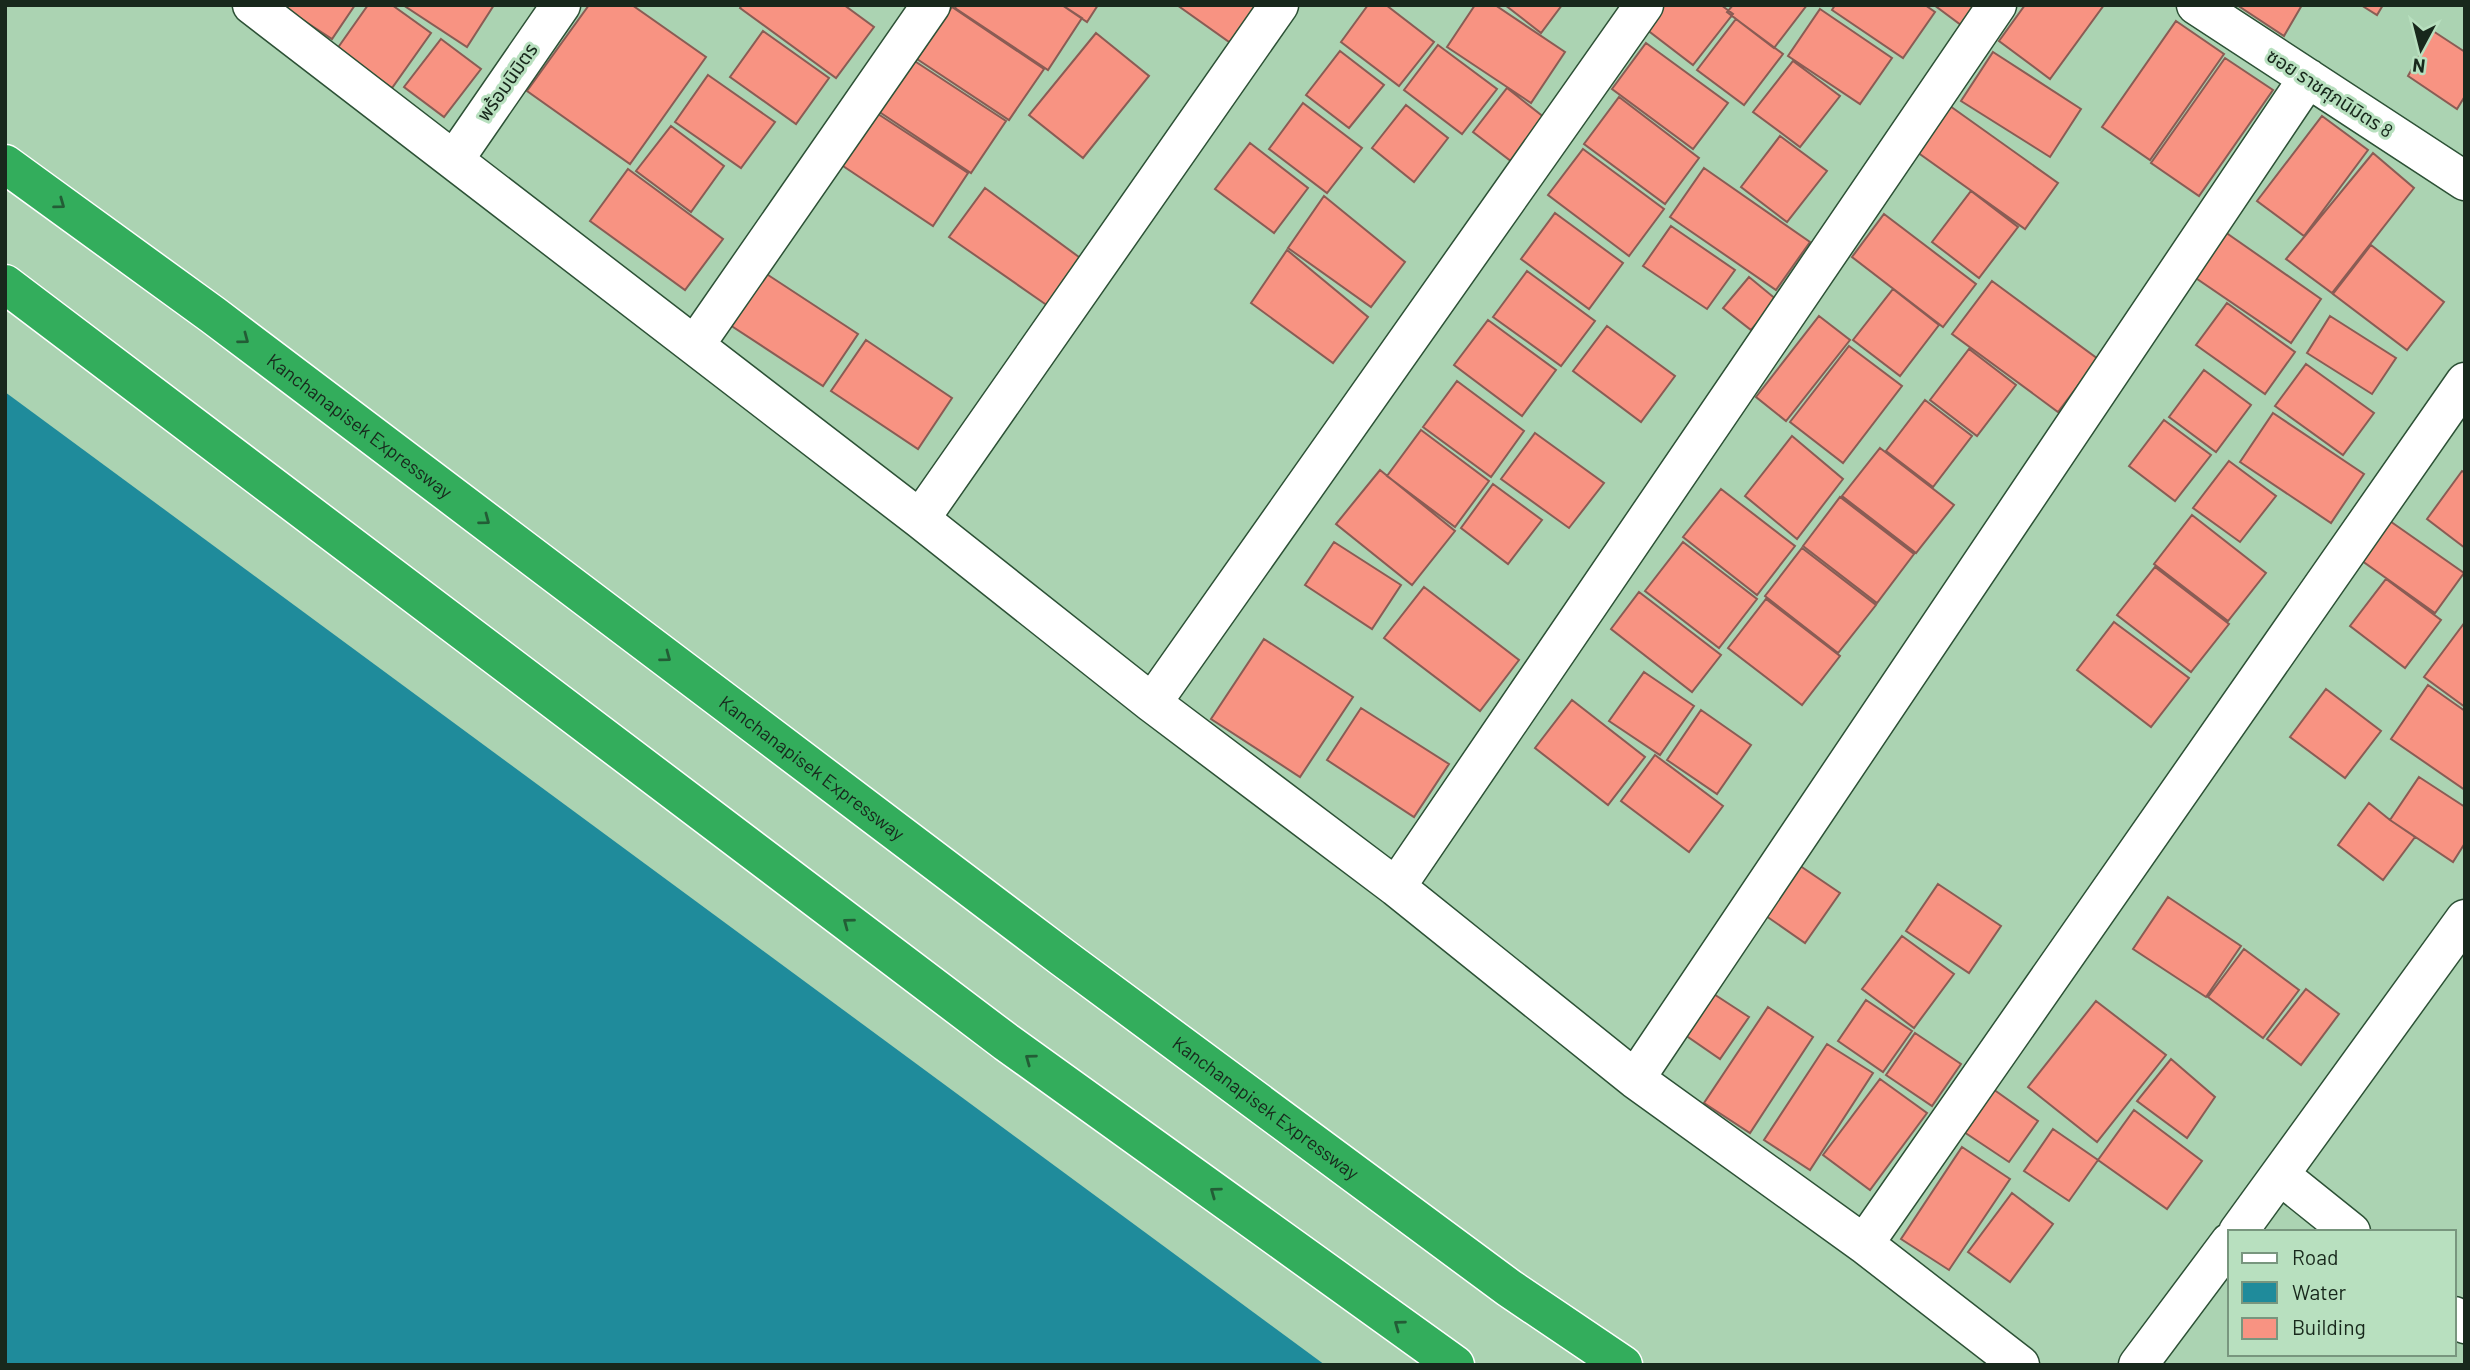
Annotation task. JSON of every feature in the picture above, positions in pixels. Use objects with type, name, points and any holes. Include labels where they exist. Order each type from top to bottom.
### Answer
[{"type":"highway","name":"Kanchanapisek Expressway","points":[[5,164],[224,324],[1073,966],[1509,1288],[1623,1365]]},
{"type":"highway","points":[[5,284],[1006,1042],[1455,1365]]},
{"type":"street","points":[[251,5],[920,519],[1152,703],[1396,887],[1635,1079],[1864,1244],[2020,1365]]},
{"type":"street","name":"พร้อมนิมิตร","points":[[454,160],[561,5]]},
{"type":"street","points":[[695,345],[931,5]]},
{"type":"street","points":[[920,519],[1279,5]]},
{"type":"street","points":[[1152,703],[1644,5]]},
{"type":"street","points":[[1396,887],[1997,5]]},
{"type":"street","name":"ซอย ราชศุภนิมิตร 8","points":[[2196,5],[2465,181]]},
{"type":"street","points":[[1635,1079],[2308,78]]},
{"type":"street","points":[[1864,1244],[2465,382]]},
{"type":"street","points":[[2239,1230],[2280,1175],[2453,960],[2465,919]]},
{"type":"street","points":[[2280,1175],[2349,1230]]},
{"type":"street","points":[[2138,1365],[2228,1245]]},
{"type":"water","points":[[5,392],[1325,1365],[5,1365]]},
{"type":"building","points":[[280,5],[355,5],[332,39]]},
{"type":"building","points":[[368,5],[392,5],[431,33],[392,88],[337,49]]},
{"type":"building","points":[[403,5],[494,5],[467,47]]},
{"type":"building","points":[[589,5],[632,5],[706,57],[630,164],[527,91]]},
{"type":"building","points":[[742,5],[844,5],[874,27],[836,78],[740,8]]},
{"type":"building","points":[[957,5],[1062,5],[1082,18],[1048,70],[955,8]]},
{"type":"building","points":[[1062,5],[1098,5],[1087,22]]},
{"type":"building","points":[[1177,5],[1261,5],[1232,44]]},
{"type":"building","points":[[1368,5],[1386,5],[1434,42],[1399,86],[1341,42]]},
{"type":"building","points":[[1475,5],[1495,5],[1565,52],[1531,103],[1447,47]]},
{"type":"building","points":[[1505,5],[1562,5],[1541,33]]},
{"type":"building","points":[[1664,5],[1721,5],[1733,14],[1693,65],[1646,29]]},
{"type":"building","points":[[1733,5],[1807,5],[1774,48],[1727,12]]},
{"type":"building","points":[[1835,5],[1925,5],[1935,12],[1903,58],[1832,10]]},
{"type":"building","points":[[1934,5],[1976,5],[1961,25]]},
{"type":"building","points":[[2025,5],[2104,5],[2050,79],[1999,41]]},
{"type":"building","points":[[2237,5],[2302,5],[2284,36]]},
{"type":"building","points":[[2361,5],[2383,5],[2377,15]]},
{"type":"building","points":[[952,7],[1044,69],[1009,120],[917,59]]},
{"type":"building","points":[[1820,9],[1892,58],[1860,104],[1788,56]]},
{"type":"building","points":[[1736,19],[1783,54],[1744,105],[1697,70]]},
{"type":"building","points":[[2176,21],[2224,54],[2150,160],[2102,127]]},
{"type":"building","points":[[763,31],[829,78],[796,124],[730,77]]},
{"type":"building","points":[[2433,31],[2465,52],[2465,96],[2457,109],[2408,76]]},
{"type":"building","points":[[1096,33],[1149,76],[1083,158],[1029,115]]},
{"type":"building","points":[[441,39],[481,69],[444,117],[404,87]]},
{"type":"building","points":[[1646,43],[1728,103],[1693,149],[1612,89]]},
{"type":"building","points":[[1438,45],[1497,89],[1462,134],[1404,90]]},
{"type":"building","points":[[1340,51],[1384,85],[1349,128],[1306,95]]},
{"type":"building","points":[[1993,52],[2081,109],[2050,157],[1961,101]]},
{"type":"building","points":[[2225,58],[2273,90],[2199,196],[2151,163]]},
{"type":"building","points":[[913,60],[1006,121],[971,173],[878,111]]},
{"type":"building","points":[[1793,61],[1840,96],[1800,147],[1753,112]]},
{"type":"building","points":[[708,75],[775,122],[741,168],[675,122]]},
{"type":"building","points":[[1507,88],[1550,122],[1516,165],[1473,132]]},
{"type":"building","points":[[1619,97],[1699,158],[1665,204],[1584,144]]},
{"type":"building","points":[[1303,103],[1362,148],[1327,193],[1269,149]]},
{"type":"building","points":[[1406,105],[1448,138],[1414,182],[1372,148]]},
{"type":"building","points":[[1950,106],[2058,183],[2025,229],[1917,152]]},
{"type":"building","points":[[875,112],[968,173],[933,226],[840,164]]},
{"type":"building","points":[[2322,116],[2368,150],[2304,236],[2257,201]]},
{"type":"building","points":[[671,126],[724,166],[691,212],[636,171]]},
{"type":"building","points":[[1780,136],[1827,171],[1787,222],[1741,187]]},
{"type":"building","points":[[1250,143],[1308,188],[1274,233],[1215,189]]},
{"type":"building","points":[[1583,149],[1664,209],[1629,256],[1548,195]]},
{"type":"building","points":[[2373,153],[2414,188],[2332,293],[2286,259]]},
{"type":"building","points":[[1704,168],[1810,242],[1776,290],[1670,217]]},
{"type":"building","points":[[628,169],[723,239],[685,290],[590,221]]},
{"type":"building","points":[[985,188],[1083,260],[1048,306],[949,237]]},
{"type":"building","points":[[1971,191],[2018,227],[1979,278],[1932,242]]},
{"type":"building","points":[[1324,196],[1405,262],[1371,307],[1288,248]]},
{"type":"building","points":[[1555,213],[1623,263],[1589,309],[1521,259]]},
{"type":"building","points":[[1884,214],[1976,284],[1943,327],[1852,257]]},
{"type":"building","points":[[2215,225],[2321,299],[2291,343],[2184,270]]},
{"type":"building","points":[[1671,226],[1735,270],[1707,309],[1643,266]]},
{"type":"building","points":[[2371,245],[2444,302],[2407,350],[2333,294]]},
{"type":"building","points":[[1287,250],[1368,317],[1333,363],[1251,303]]},
{"type":"building","points":[[1527,271],[1595,321],[1561,366],[1493,317]]},
{"type":"building","points":[[765,273],[858,334],[823,386],[730,325]]},
{"type":"building","points":[[1749,277],[1777,300],[1751,330],[1723,308]]},
{"type":"building","points":[[1992,281],[2098,359],[2058,412],[1952,334]]},
{"type":"building","points":[[1893,289],[1939,325],[1900,376],[1853,340]]},
{"type":"building","points":[[2227,303],[2295,352],[2265,394],[2196,345]]},
{"type":"building","points":[[1819,316],[1850,340],[1786,421],[1756,397]]},
{"type":"building","points":[[2330,316],[2396,358],[2372,394],[2307,353]]},
{"type":"building","points":[[1488,320],[1556,370],[1522,416],[1454,365]]},
{"type":"building","points":[[1607,326],[1675,376],[1641,422],[1573,371]]},
{"type":"building","points":[[866,340],[952,398],[918,449],[831,391]]},
{"type":"building","points":[[1849,346],[1902,386],[1843,463],[1790,422]]},
{"type":"building","points":[[1969,349],[2016,385],[1977,436],[1930,400]]},
{"type":"building","points":[[2306,364],[2374,413],[2343,455],[2275,406]]},
{"type":"building","points":[[2204,370],[2251,405],[2216,452],[2169,417]]},
{"type":"building","points":[[1457,381],[1524,431],[1491,477],[1423,427]]},
{"type":"building","points":[[1925,400],[1972,436],[1933,487],[1886,451]]},
{"type":"building","points":[[2273,413],[2364,474],[2331,523],[2240,462]]},
{"type":"building","points":[[2164,420],[2211,455],[2175,501],[2129,466]]},
{"type":"building","points":[[1421,430],[1489,481],[1455,527],[1387,476]]},
{"type":"building","points":[[1535,433],[1604,483],[1569,528],[1501,479]]},
{"type":"building","points":[[1792,436],[1843,479],[1797,539],[1745,496]]},
{"type":"building","points":[[1880,448],[1954,505],[1916,553],[1842,496]]},
{"type":"building","points":[[2229,461],[2276,496],[2240,542],[2193,508]]},
{"type":"building","points":[[1380,470],[1455,531],[1412,585],[1336,524]]},
{"type":"building","points":[[2462,471],[2465,473],[2465,548],[2427,519]]},
{"type":"building","points":[[1493,484],[1542,520],[1508,564],[1461,528]]},
{"type":"building","points":[[1721,489],[1795,546],[1757,595],[1683,537]]},
{"type":"building","points":[[1840,497],[1914,554],[1877,603],[1803,546]]},
{"type":"building","points":[[2192,515],[2266,573],[2228,621],[2154,564]]},
{"type":"building","points":[[2387,519],[2464,573],[2435,613],[2358,558]]},
{"type":"building","points":[[1334,542],[1401,585],[1372,629],[1305,585]]},
{"type":"building","points":[[1683,542],[1757,599],[1719,648],[1645,591]]},
{"type":"building","points":[[1802,548],[1876,605],[1838,653],[1765,596]]},
{"type":"building","points":[[2155,567],[2229,624],[2191,672],[2117,615]]},
{"type":"building","points":[[2386,579],[2441,620],[2405,668],[2350,626]]},
{"type":"building","points":[[1424,587],[1519,660],[1480,711],[1384,638]]},
{"type":"building","points":[[1639,592],[1721,655],[1692,692],[1611,629]]},
{"type":"building","points":[[1766,599],[1840,656],[1802,705],[1728,648]]},
{"type":"building","points":[[2114,622],[2189,678],[2151,727],[2077,670]]},
{"type":"building","points":[[2465,622],[2465,707],[2424,677]]},
{"type":"building","points":[[1264,639],[1353,697],[1300,777],[1211,719]]},
{"type":"building","points":[[1644,672],[1694,706],[1660,755],[1609,721]]},
{"type":"building","points":[[2428,685],[2465,711],[2465,790],[2391,739]]},
{"type":"building","points":[[2326,689],[2381,731],[2345,778],[2290,737]]},
{"type":"building","points":[[1572,700],[1645,757],[1608,805],[1535,748]]},
{"type":"building","points":[[1361,708],[1449,764],[1414,817],[1327,760]]},
{"type":"building","points":[[1701,710],[1751,745],[1717,794],[1667,760]]},
{"type":"building","points":[[1655,755],[1723,806],[1689,852],[1621,801]]},
{"type":"building","points":[[2419,777],[2465,807],[2465,843],[2453,862],[2390,820]]},
{"type":"building","points":[[2369,803],[2415,837],[2383,880],[2338,845]]},
{"type":"building","points":[[1790,859],[1840,893],[1805,943],[1756,909]]},
{"type":"building","points":[[1938,884],[2001,926],[1969,973],[1906,931]]},
{"type":"building","points":[[2168,897],[2241,946],[2206,997],[2133,949]]},
{"type":"building","points":[[1902,936],[1954,974],[1914,1028],[1862,989]]},
{"type":"building","points":[[2244,949],[2299,990],[2263,1038],[2208,997]]},
{"type":"building","points":[[1703,987],[1749,1017],[1720,1059],[1675,1028]]},
{"type":"building","points":[[2306,989],[2339,1014],[2301,1065],[2267,1039]]},
{"type":"building","points":[[1866,1000],[1912,1031],[1883,1072],[1838,1041]]},
{"type":"building","points":[[2096,1001],[2166,1055],[2097,1142],[2028,1087]]},
{"type":"building","points":[[1768,1007],[1813,1037],[1750,1133],[1704,1103]]},
{"type":"building","points":[[1915,1033],[1961,1064],[1932,1106],[1886,1075]]},
{"type":"building","points":[[1827,1044],[1873,1073],[1810,1170],[1764,1140]]},
{"type":"building","points":[[2171,1059],[2215,1097],[2187,1138],[2137,1101]]},
{"type":"building","points":[[1880,1079],[1927,1113],[1870,1190],[1823,1155]]},
{"type":"building","points":[[1993,1089],[2038,1121],[2009,1162],[1964,1132]]},
{"type":"building","points":[[2134,1110],[2202,1161],[2167,1209],[2098,1160]]},
{"type":"building","points":[[2053,1129],[2098,1160],[2069,1201],[2024,1171]]},
{"type":"building","points":[[1962,1147],[2010,1179],[1949,1270],[1901,1239]]},
{"type":"building","points":[[2012,1193],[2053,1224],[2010,1282],[1968,1252]]}]
